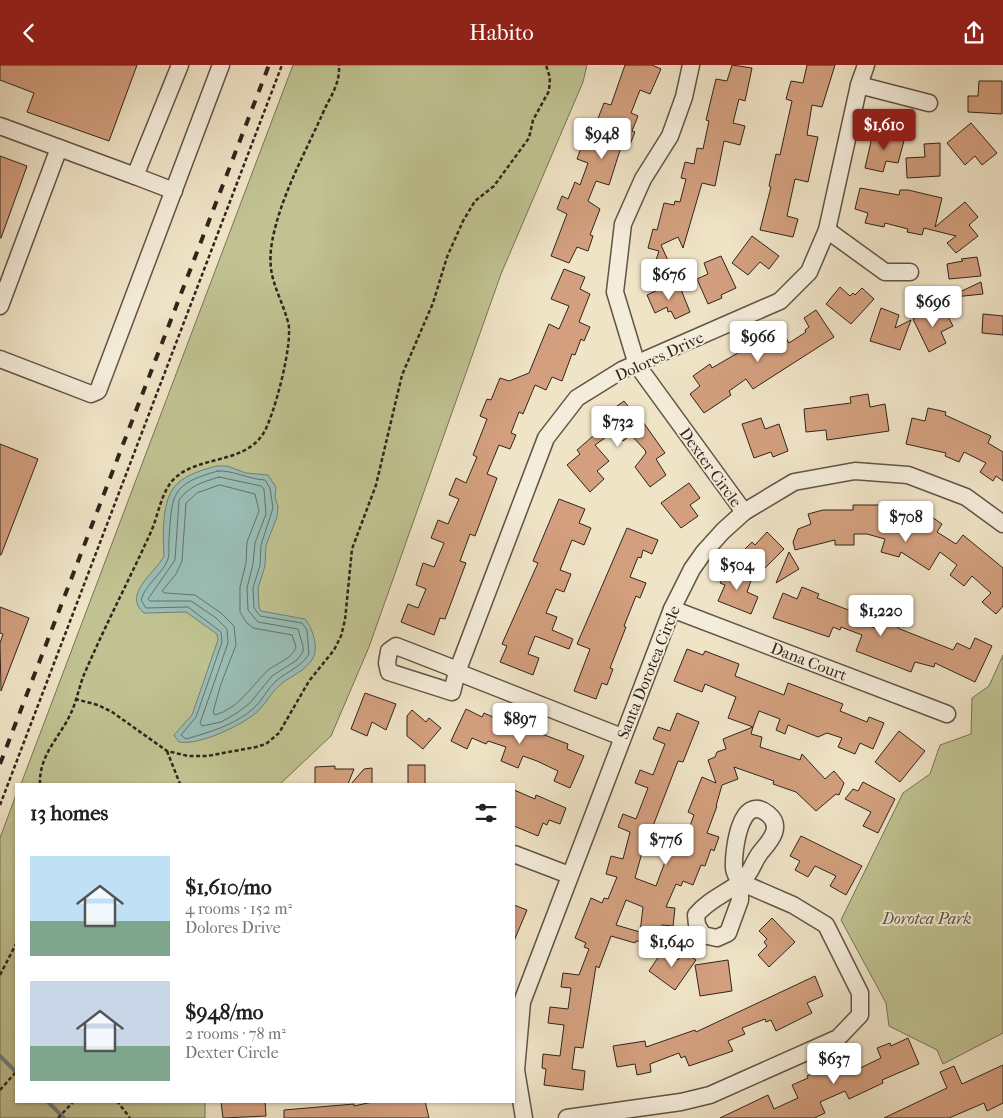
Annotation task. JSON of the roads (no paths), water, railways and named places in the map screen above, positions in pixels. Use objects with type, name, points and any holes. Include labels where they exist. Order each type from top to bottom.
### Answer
[{"type":"street","points":[[135,176],[180,65]]},
{"type":"street","points":[[0,359],[91,394],[98,391],[221,65]]},
{"type":"street","name":"Dexter Circle","points":[[691,65],[684,97],[670,137],[643,179],[623,224],[615,292],[637,365],[744,512]]},
{"type":"street","name":"Dolores Drive","points":[[622,737],[457,672],[546,438],[577,398],[622,370],[780,301],[809,272],[827,230],[859,85],[866,65]]},
{"type":"street","points":[[859,85],[929,103]]},
{"type":"street","points":[[0,126],[174,191]]},
{"type":"street","points":[[0,306],[59,148]]},
{"type":"street","points":[[827,230],[885,272],[910,272]]},
{"type":"street","name":"Santa Dorotea Circle","points":[[524,1118],[516,1070],[518,1001],[672,609],[692,569],[704,551],[744,512],[794,482],[855,471],[908,475],[966,497],[1003,524]]},
{"type":"street","name":"Dana Court","points":[[672,609],[947,714]]},
{"type":"street","points":[[515,853],[569,875]]},
{"type":"street","points":[[566,1118],[681,1103],[710,1095],[838,1038],[860,1015],[860,993],[826,925],[793,905],[740,882]]},
{"type":"water","points":[[216,466],[227,466],[246,473],[268,475],[276,487],[277,517],[266,545],[265,566],[258,588],[259,607],[261,611],[305,619],[314,637],[315,653],[307,666],[281,684],[259,710],[243,722],[209,738],[179,742],[174,735],[192,715],[218,640],[217,634],[186,612],[144,613],[138,606],[137,599],[142,584],[164,556],[164,518],[168,499],[172,491],[185,478]]},
{"type":"waterway","points":[[0,1056],[15,1071]]},
{"type":"waterway","points":[[49,1103],[64,1118]]},
{"type":"railway","points":[[0,764],[269,65]]},
{"type":"park label","name":"Dorotea Park","points":[[927,918]]}]
